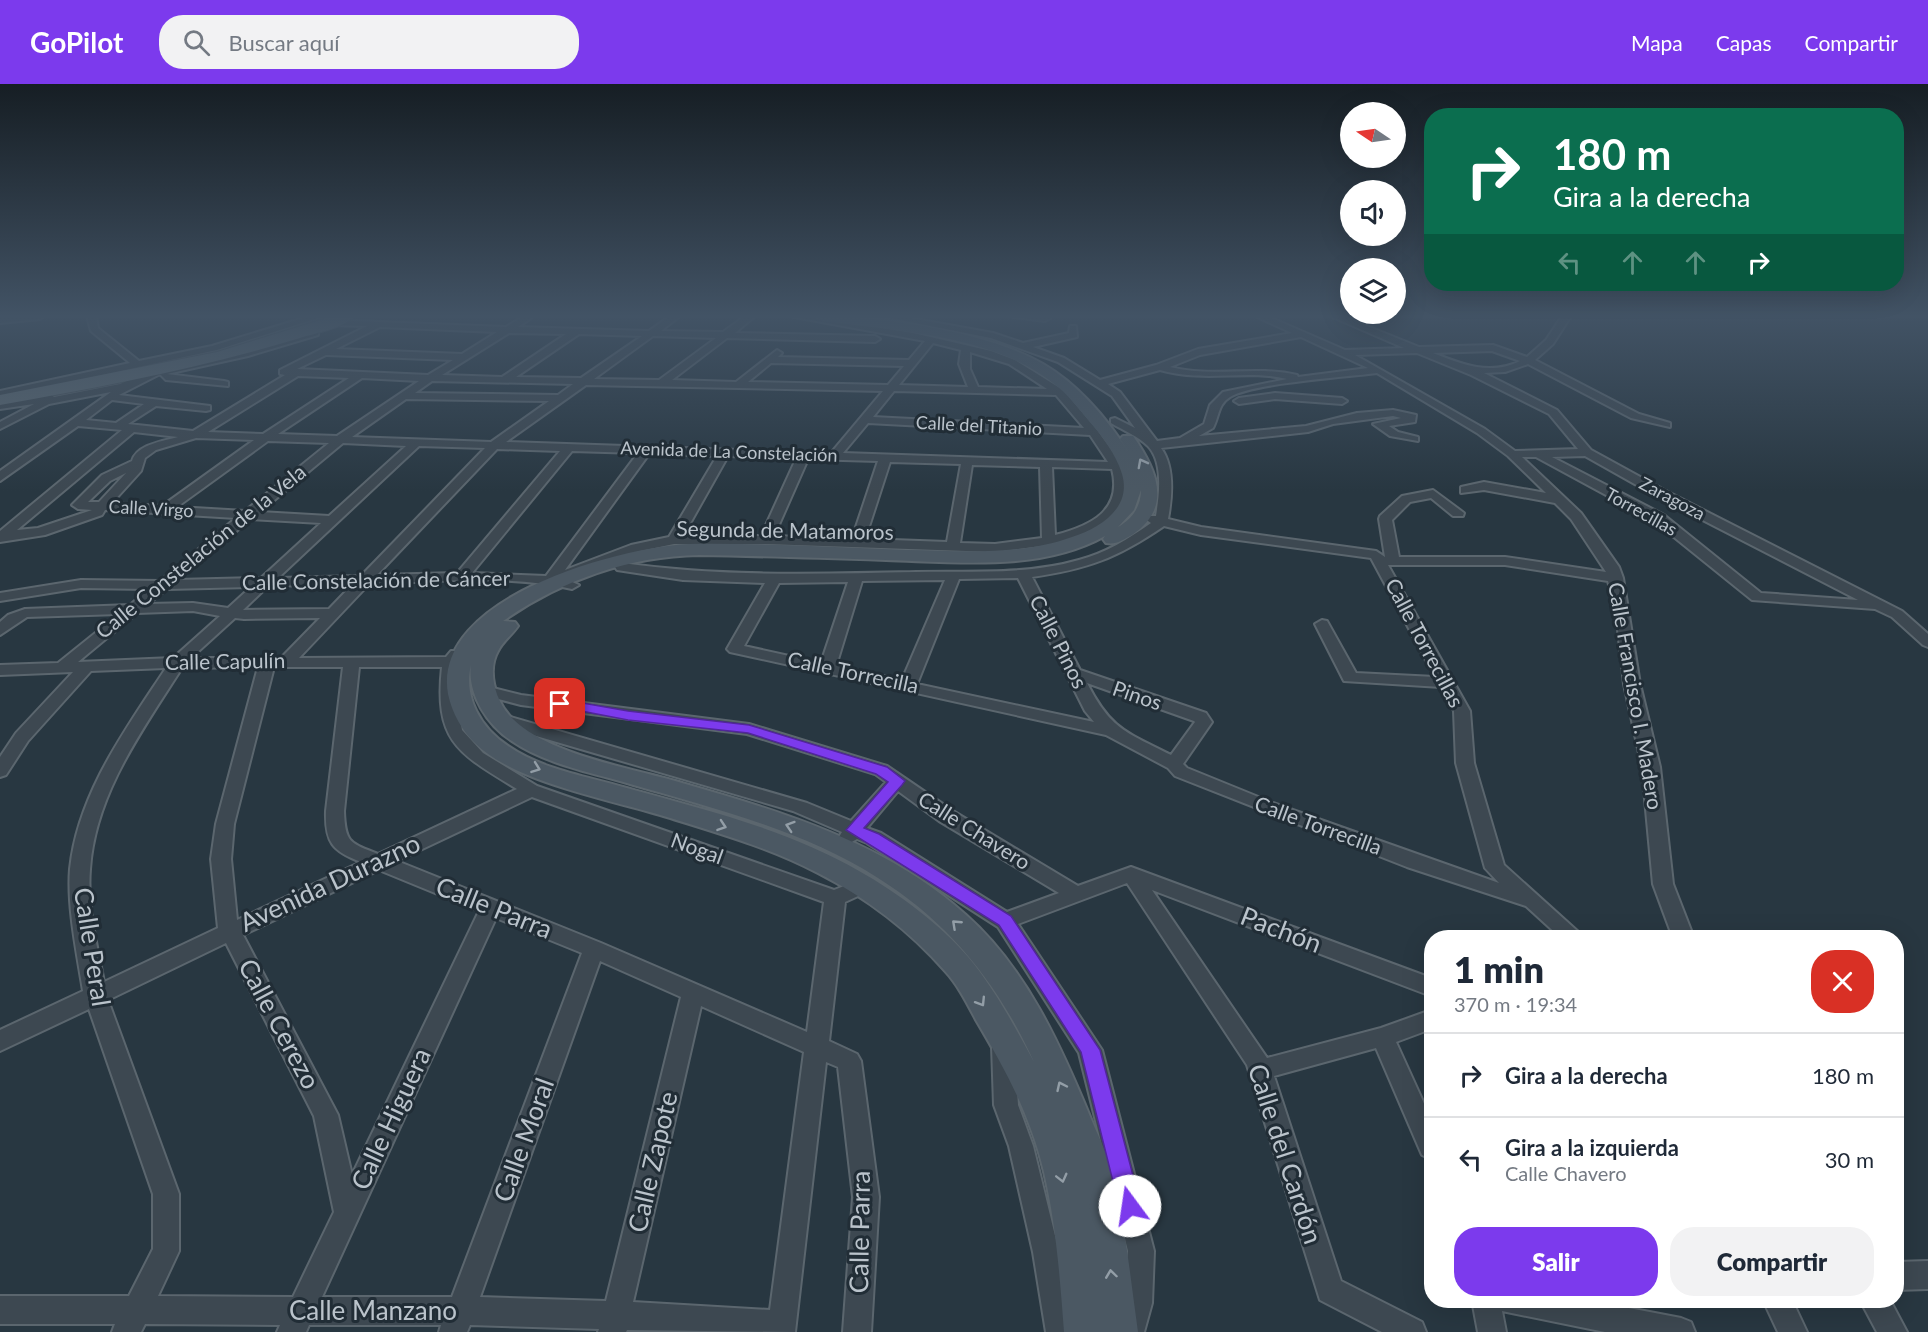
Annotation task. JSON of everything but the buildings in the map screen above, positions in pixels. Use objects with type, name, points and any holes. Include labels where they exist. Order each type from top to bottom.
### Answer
[{"type":"main road","points":[[0,394],[105,374]]},
{"type":"main road","points":[[0,400],[116,374]]},
{"type":"main road","points":[[995,561],[1045,551],[1080,540],[1107,528],[1123,513],[1131,499],[1133,481],[1127,464],[1085,406],[1060,381],[1048,374]]},
{"type":"main road","points":[[995,561],[1056,559],[1077,553],[1123,533],[1142,518],[1149,500],[1151,484],[1137,452],[1114,420],[1079,383],[1064,374]]},
{"type":"main road","name":"Segunda de Matamoros","points":[[463,694],[457,682],[465,652],[483,629],[560,582],[629,557],[686,549],[995,561]]},
{"type":"main road","name":"Segunda de Matamoros","points":[[560,582],[622,567],[682,558],[995,561]]},
{"type":"main road","points":[[463,694],[519,735],[564,755],[703,788],[847,837],[956,922],[981,950],[1023,1012],[1064,1091],[1092,1163],[1119,1332]]},
{"type":"main road","points":[[463,694],[478,733],[498,751],[516,760],[681,812],[802,855],[862,886],[904,915],[960,968],[1003,1037],[1045,1120],[1064,1182],[1078,1271],[1083,1332]]},
{"type":"street","points":[[0,394],[90,374]]},
{"type":"street","points":[[0,405],[151,374]]},
{"type":"street","points":[[1,539],[40,532],[97,512],[137,468],[139,457],[152,448],[195,435],[294,374]]},
{"type":"street","points":[[302,374],[1059,392]]},
{"type":"street","name":"Calle Constelación de la Vela","points":[[63,667],[341,439],[436,374]]},
{"type":"street","points":[[504,380],[513,374]]},
{"type":"street","points":[[278,661],[331,613],[494,445],[593,374]]},
{"type":"street","points":[[662,383],[674,374]]},
{"type":"street","points":[[738,385],[751,374]]},
{"type":"street","points":[[835,456],[904,374]]},
{"type":"street","points":[[966,374],[974,389]]},
{"type":"street","points":[[1031,374],[1059,392],[1117,465]]},
{"type":"street","points":[[622,567],[684,576],[774,579],[953,577],[1023,574],[1076,565],[1108,555],[1161,522],[1166,494],[1161,456],[1155,445],[1116,394],[1086,374]]},
{"type":"street","points":[[1101,383],[1133,374]]},
{"type":"street","points":[[1188,374],[1229,378],[1263,385]]},
{"type":"street","points":[[1225,374],[1229,378]]},
{"type":"street","points":[[1229,378],[1258,374]]},
{"type":"street","points":[[1284,374],[1302,379]]},
{"type":"street","points":[[1182,440],[1209,426],[1215,405],[1227,394],[1263,385],[1343,374]]},
{"type":"street","name":"Calle Francisco I. Madero","points":[[1386,374],[1481,431],[1512,454],[1576,516],[1612,567],[1616,578],[1632,684],[1651,767],[1663,884],[1681,930]]},
{"type":"street","name":"Zaragoza","points":[[1482,374],[1554,412],[1587,452],[1660,494],[1897,614],[1928,642]]},
{"type":"street","points":[[1489,376],[1494,374]]},
{"type":"street","points":[[1555,374],[1635,416],[1666,425]]},
{"type":"street","points":[[3,473],[125,386],[147,375],[224,384]]},
{"type":"street","points":[[166,509],[266,437],[360,376]]},
{"type":"street","points":[[1227,394],[1229,378]]},
{"type":"street","points":[[18,402],[44,403],[125,386]]},
{"type":"street","points":[[404,396],[560,398]]},
{"type":"street","points":[[1215,405],[1275,396],[1342,401]]},
{"type":"street","points":[[109,397],[206,408]]},
{"type":"street","points":[[117,427],[154,402]]},
{"type":"street","points":[[0,426],[44,403]]},
{"type":"street","points":[[1414,439],[1383,429],[1379,424],[1411,420],[1447,411]]},
{"type":"street","points":[[1114,420],[1155,445],[1182,440],[1308,429],[1330,421],[1393,413],[1421,416]]},
{"type":"street","name":"Calle del Titanio","points":[[865,420],[1092,432]]},
{"type":"street","points":[[76,422],[195,435]]},
{"type":"street","points":[[1,539],[130,429]]},
{"type":"street","name":"Avenida de La Constelación","points":[[195,435],[1117,465]]},
{"type":"street","name":"Calle Peral","points":[[132,1321],[166,1251],[166,1194],[95,995],[84,931],[80,869],[90,824],[113,763],[177,663],[261,583],[417,442]]},
{"type":"street","points":[[461,577],[569,447]]},
{"type":"street","points":[[531,790],[477,757],[454,731],[463,694],[450,662],[470,634],[505,604],[560,582],[647,449]]},
{"type":"street","points":[[674,540],[725,452]]},
{"type":"street","points":[[1538,454],[1587,452]]},
{"type":"street","name":"Torrecillas","points":[[1512,454],[1538,454],[1600,489],[1659,518],[1757,597],[1880,605]]},
{"type":"street","points":[[766,540],[804,455]]},
{"type":"street","points":[[858,542],[885,458]]},
{"type":"street","points":[[953,546],[967,461]]},
{"type":"street","name":"Calle Virgo","points":[[138,463],[106,478],[78,506],[248,513],[331,520]]},
{"type":"street","points":[[1046,464],[1049,541]]},
{"type":"street","name":"Calle Constelación de Cáncer","points":[[0,597],[74,584],[161,585],[461,577],[560,582],[588,565],[653,543],[674,540],[858,542],[995,548],[1049,541],[1087,531],[1107,516],[1120,498],[1122,484],[1117,465]]},
{"type":"street","points":[[1465,490],[1484,486],[1559,500]]},
{"type":"street","points":[[1386,561],[1384,519],[1406,500],[1433,494],[1458,513]]},
{"type":"street","name":"Calle Torrecillas","points":[[1123,513],[1201,531],[1376,555],[1386,561],[1505,561],[1616,578]]},
{"type":"street","name":"Calle Torrecillas","points":[[1386,561],[1444,682],[1462,711],[1465,763],[1495,868],[1566,930]]},
{"type":"street","name":"Calle Pinos","points":[[1023,574],[1093,711]]},
{"type":"street","points":[[908,685],[953,577]]},
{"type":"street","points":[[828,667],[856,578]]},
{"type":"street","name":"Calle Torrecilla","points":[[774,579],[735,649],[828,667],[1111,731],[1174,764],[1181,772],[1266,807],[1329,828],[1414,862],[1534,902]]},
{"type":"street","points":[[0,630],[13,618],[25,613],[193,607],[244,615],[331,613]]},
{"type":"street","points":[[1322,624],[1350,678],[1444,682]]},
{"type":"street","name":"Calle Capulín","points":[[0,670],[278,661],[450,662]]},
{"type":"street","name":"Calle Cerezo","points":[[278,661],[225,824],[221,859],[227,925],[326,1115],[347,1211]]},
{"type":"street","name":"Calle Parra","points":[[352,662],[335,811],[335,833],[347,849],[594,949],[849,1061],[866,1197],[857,1332]]},
{"type":"street","points":[[0,771],[22,737],[87,666]]},
{"type":"street","name":"Pinos","points":[[1074,673],[1200,717],[1204,722],[1174,764]]},
{"type":"street","name":"Calle Chavero","points":[[463,694],[560,704],[628,716],[749,729],[881,770],[946,816],[1076,894]]},
{"type":"street","name":"Calle Torrecilla","points":[[1093,711],[1111,731]]},
{"type":"street","points":[[847,837],[897,781]]},
{"type":"street","name":"Avenida Durazno","points":[[0,1041],[378,860],[531,790]]},
{"type":"street","name":"Nogal","points":[[531,790],[835,898]]},
{"type":"street","points":[[847,837],[874,838],[1005,921],[1090,1050],[1142,1251],[1138,1303],[1130,1332]]},
{"type":"street","points":[[1005,921],[1131,874]]},
{"type":"street","name":"Pachón","points":[[1131,874],[1424,984]]},
{"type":"street","name":"Calle del Cardón","points":[[1131,874],[1257,1061],[1330,1290],[1412,1332]]},
{"type":"street","points":[[781,1328],[835,898],[862,886]]},
{"type":"street","name":"Calle Higuera","points":[[295,1321],[491,907]]},
{"type":"street","name":"Calle Moral","points":[[457,1322],[594,949]]},
{"type":"street","name":"Calle Zapote","points":[[614,1323],[693,991]]},
{"type":"street","points":[[1260,1070],[1382,1037],[1424,1022]]},
{"type":"street","points":[[1003,1037],[1003,1083],[1006,1105],[1021,1146],[1046,1252],[1060,1332]]},
{"type":"street","points":[[1382,1037],[1424,1131]]},
{"type":"street","points":[[1904,1276],[1928,1275]]},
{"type":"street","points":[[1488,1308],[1492,1332]]},
{"type":"street","points":[[1552,1308],[1681,1332]]},
{"type":"street","points":[[1781,1308],[1793,1332]]},
{"type":"street","points":[[1879,1308],[1893,1332]]},
{"type":"street","name":"Calle Manzano","points":[[0,1310],[132,1321],[614,1323],[781,1328]]},
{"type":"route","points":[[560,704],[628,716],[749,729],[881,770],[897,781],[854,830],[874,838],[1005,921],[1090,1050],[1130,1206]]}]
